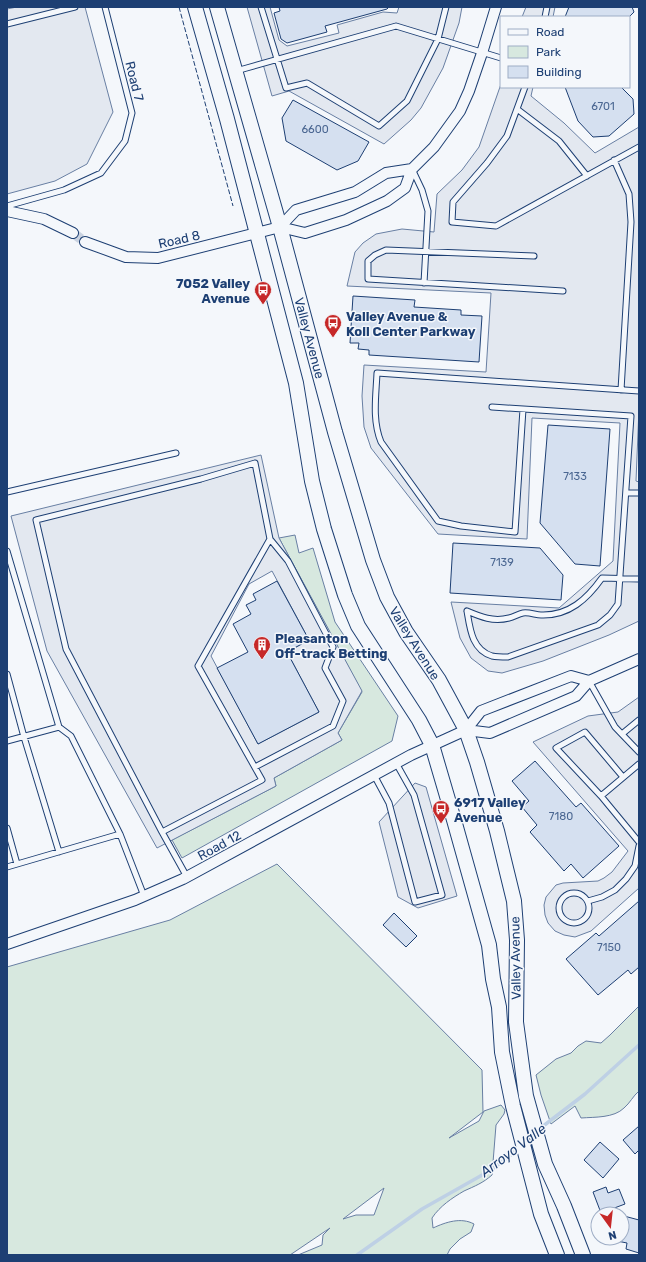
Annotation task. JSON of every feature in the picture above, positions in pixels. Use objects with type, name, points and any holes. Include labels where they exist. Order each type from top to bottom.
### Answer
[{"type":"main road","name":"Valley Avenue","points":[[195,7],[227,119],[296,383],[312,481],[324,529],[345,595],[358,626],[419,720],[432,745],[489,945],[493,979],[499,1007],[502,1052],[513,1106],[541,1214],[557,1255]]},
{"type":"main road","name":"Valley Avenue","points":[[217,7],[280,227],[335,432],[373,560],[387,597],[406,632],[440,680],[466,730],[477,762],[497,831],[514,901],[517,940],[516,1022],[526,1096],[545,1164],[564,1206],[583,1255]]},
{"type":"street","points":[[412,169],[386,173],[355,192],[296,210],[280,227],[305,233],[346,220],[387,201],[405,188],[412,169],[434,147],[460,111],[469,91],[496,7]]},
{"type":"street","points":[[7,211],[44,220],[72,233]]},
{"type":"street","name":"Road 8","points":[[85,242],[126,257],[158,258],[280,227]]},
{"type":"street","points":[[466,730],[490,733],[576,696],[589,681],[639,659]]},
{"type":"street","points":[[466,730],[482,711],[489,708],[571,676],[589,681]]},
{"type":"street","name":"Road 12","points":[[7,944],[144,896],[187,877],[396,763],[466,730]]},
{"type":"lane","points":[[7,24],[75,7]]},
{"type":"lane","name":"Road 7","points":[[7,206],[64,190],[101,173],[125,141],[132,113],[105,7]]},
{"type":"lane","points":[[261,7],[286,88],[307,83],[379,126],[407,101],[438,39],[446,7]]},
{"type":"lane","points":[[235,71],[396,26],[500,58]]},
{"type":"lane","points":[[525,88],[507,136],[487,163],[454,202],[452,222],[496,226],[639,147]]},
{"type":"lane","points":[[517,110],[559,141],[587,176]]},
{"type":"lane","points":[[614,160],[629,194],[631,222],[621,390]]},
{"type":"lane","points":[[412,169],[422,190],[428,211],[424,282]]},
{"type":"lane","points":[[534,256],[386,250],[375,255],[368,261],[368,279],[563,291]]},
{"type":"lane","points":[[523,409],[515,532],[461,526],[438,521],[382,442],[377,431],[375,421],[377,373],[639,391]]},
{"type":"lane","points":[[492,406],[631,416],[619,579],[618,604],[610,615],[598,625],[508,657],[493,656],[484,652],[477,645],[471,634],[467,611],[481,618],[495,620],[510,618],[524,612],[541,616],[558,614],[573,608],[585,599],[602,578],[619,579],[639,580]]},
{"type":"lane","points":[[7,492],[176,453]]},
{"type":"lane","points":[[187,877],[66,649],[36,520],[201,479],[255,463],[270,539],[288,561],[334,647],[325,668],[343,701],[333,726],[255,767]]},
{"type":"lane","points":[[626,493],[639,494]]},
{"type":"lane","points":[[162,832],[262,780],[198,666],[270,539]]},
{"type":"lane","points":[[7,551],[59,727],[71,736],[120,834],[144,896]]},
{"type":"lane","points":[[7,674],[24,737],[59,852]]},
{"type":"lane","points":[[589,681],[615,727],[639,752]]},
{"type":"lane","points":[[622,734],[639,720]]},
{"type":"lane","points":[[7,741],[59,727]]},
{"type":"lane","points":[[624,777],[585,732],[556,748],[601,796],[639,842]]},
{"type":"lane","points":[[374,775],[389,803],[415,902],[442,895],[414,795],[396,763]]},
{"type":"lane","points":[[601,796],[639,764]]},
{"type":"lane","points":[[7,828],[17,864]]},
{"type":"lane","points":[[7,867],[120,834]]},
{"type":"lane","points":[[588,901],[602,897],[615,890],[626,879],[635,866],[639,846]]},
{"type":"lane","points":[[568,894],[579,894],[588,901],[588,913],[585,918],[580,921],[574,923],[568,922],[560,913],[560,902],[568,894]]},
{"type":"green space","points":[[295,535],[299,553],[313,548],[335,622],[398,716],[392,741],[182,858],[172,840],[276,786],[274,778],[342,740],[338,733],[362,692],[279,538]]},
{"type":"green space","points":[[277,864],[482,1070],[483,1112],[449,1138],[479,1121],[484,1111],[501,1105],[505,1110],[504,1114],[496,1125],[492,1175],[451,1199],[442,1206],[432,1218],[433,1228],[454,1221],[464,1221],[474,1224],[471,1232],[460,1239],[450,1249],[447,1255],[298,1255],[322,1245],[323,1235],[330,1228],[290,1255],[7,1255],[7,967],[170,920]],"holes":[[[384,1188],[374,1215],[356,1215],[343,1219]]]},
{"type":"green space","points":[[639,1006],[639,1091],[626,1106],[615,1114],[581,1118],[575,1106],[551,1124],[536,1075],[556,1059],[571,1053],[586,1041],[601,1043]]},
{"type":"shaded area","points":[[17,7],[85,7],[113,112],[87,164],[55,181],[7,194],[7,9]]},
{"type":"shaded area","points":[[247,7],[270,7],[279,40],[287,46],[339,33],[337,25],[383,12],[397,13],[399,7],[462,7],[459,23],[443,68],[421,108],[411,120],[384,144],[289,91],[272,96]]},
{"type":"shaded area","points":[[526,7],[555,7],[553,16],[522,16]]},
{"type":"shaded area","points":[[500,87],[533,88],[531,96],[564,123],[595,153],[639,127],[639,408],[636,481],[639,482],[639,621],[609,635],[543,661],[502,673],[488,671],[471,658],[460,638],[451,602],[559,608],[613,561],[620,423],[532,418],[527,539],[438,534],[371,448],[364,427],[362,396],[364,365],[486,372],[491,293],[347,286],[355,252],[363,243],[376,234],[402,229],[434,232],[437,194],[462,170],[479,147]]},
{"type":"shaded area","points":[[261,455],[279,538],[362,691],[338,733],[342,740],[274,778],[276,786],[157,848],[47,651],[11,516]],"holes":[[[272,571],[309,640],[287,652],[319,712],[258,744],[211,656],[249,584]]]},
{"type":"shaded area","points":[[639,697],[639,888],[591,931],[575,937],[564,935],[555,931],[548,923],[544,905],[546,897],[556,885],[563,883],[598,881],[604,878],[612,872],[628,851],[533,742],[588,716],[618,712]]},
{"type":"shaded area","points":[[415,783],[426,787],[457,896],[418,908],[398,897],[379,822]]},
{"type":"building","points":[[279,7],[389,7],[387,9],[325,26],[327,32],[287,43],[281,39],[274,13],[280,11]]},
{"type":"building","points":[[569,7],[632,7],[634,12],[630,16],[565,16]]},
{"type":"building","points":[[565,88],[622,88],[633,99],[634,114],[609,136],[593,137],[578,121]]},
{"type":"building","points":[[293,100],[369,142],[358,161],[337,170],[286,141],[282,118]]},
{"type":"building","points":[[353,296],[415,300],[414,307],[461,310],[461,315],[482,316],[479,362],[369,355],[369,350],[358,349],[359,343],[350,343]]},
{"type":"building","points":[[548,425],[610,429],[600,566],[575,564],[540,523]]},
{"type":"building","points":[[453,543],[540,548],[563,575],[561,600],[450,593]]},
{"type":"building","name":"Pleasanton Off-track Betting","points":[[277,581],[309,640],[287,652],[319,712],[258,744],[217,668],[248,652],[233,624],[251,614],[246,605],[256,600],[253,594]]},
{"type":"building","points":[[535,761],[576,807],[581,803],[619,846],[583,878],[571,864],[564,871],[530,832],[537,825],[522,807],[529,801],[512,781]]},
{"type":"building","points":[[639,901],[639,967],[631,974],[628,970],[598,995],[566,959],[596,933],[599,936]]},
{"type":"building","points":[[394,913],[417,936],[406,947],[383,925]]},
{"type":"building","points":[[639,1126],[639,1150],[635,1154],[623,1140]]},
{"type":"building","points":[[600,1142],[619,1159],[603,1178],[584,1160]]},
{"type":"building","points":[[606,1187],[608,1193],[619,1189],[625,1204],[620,1206],[598,1206],[593,1192]]},
{"type":"building","points":[[630,1218],[639,1220],[639,1253],[626,1249],[626,1246],[630,1246]]},
{"type":"waterway","name":"Arroyo Valle","points":[[538,1130],[585,1094],[639,1045]]},
{"type":"waterway","name":"Arroyo Valle","points":[[357,1255],[422,1209],[491,1170],[521,1147]]},
{"type":"tunnel","points":[[73,233],[85,242]]},
{"type":"fence","points":[[179,7],[233,206]]},
{"type":"place","name":"7052 Valley Avenue","points":[[263,305]]},
{"type":"place","name":"Valley Avenue & Koll Center Parkway","points":[[333,338]]},
{"type":"place","name":"Pleasanton Off-track Betting","points":[[262,660]]},
{"type":"place","name":"6917 Valley Avenue","points":[[441,824]]}]
